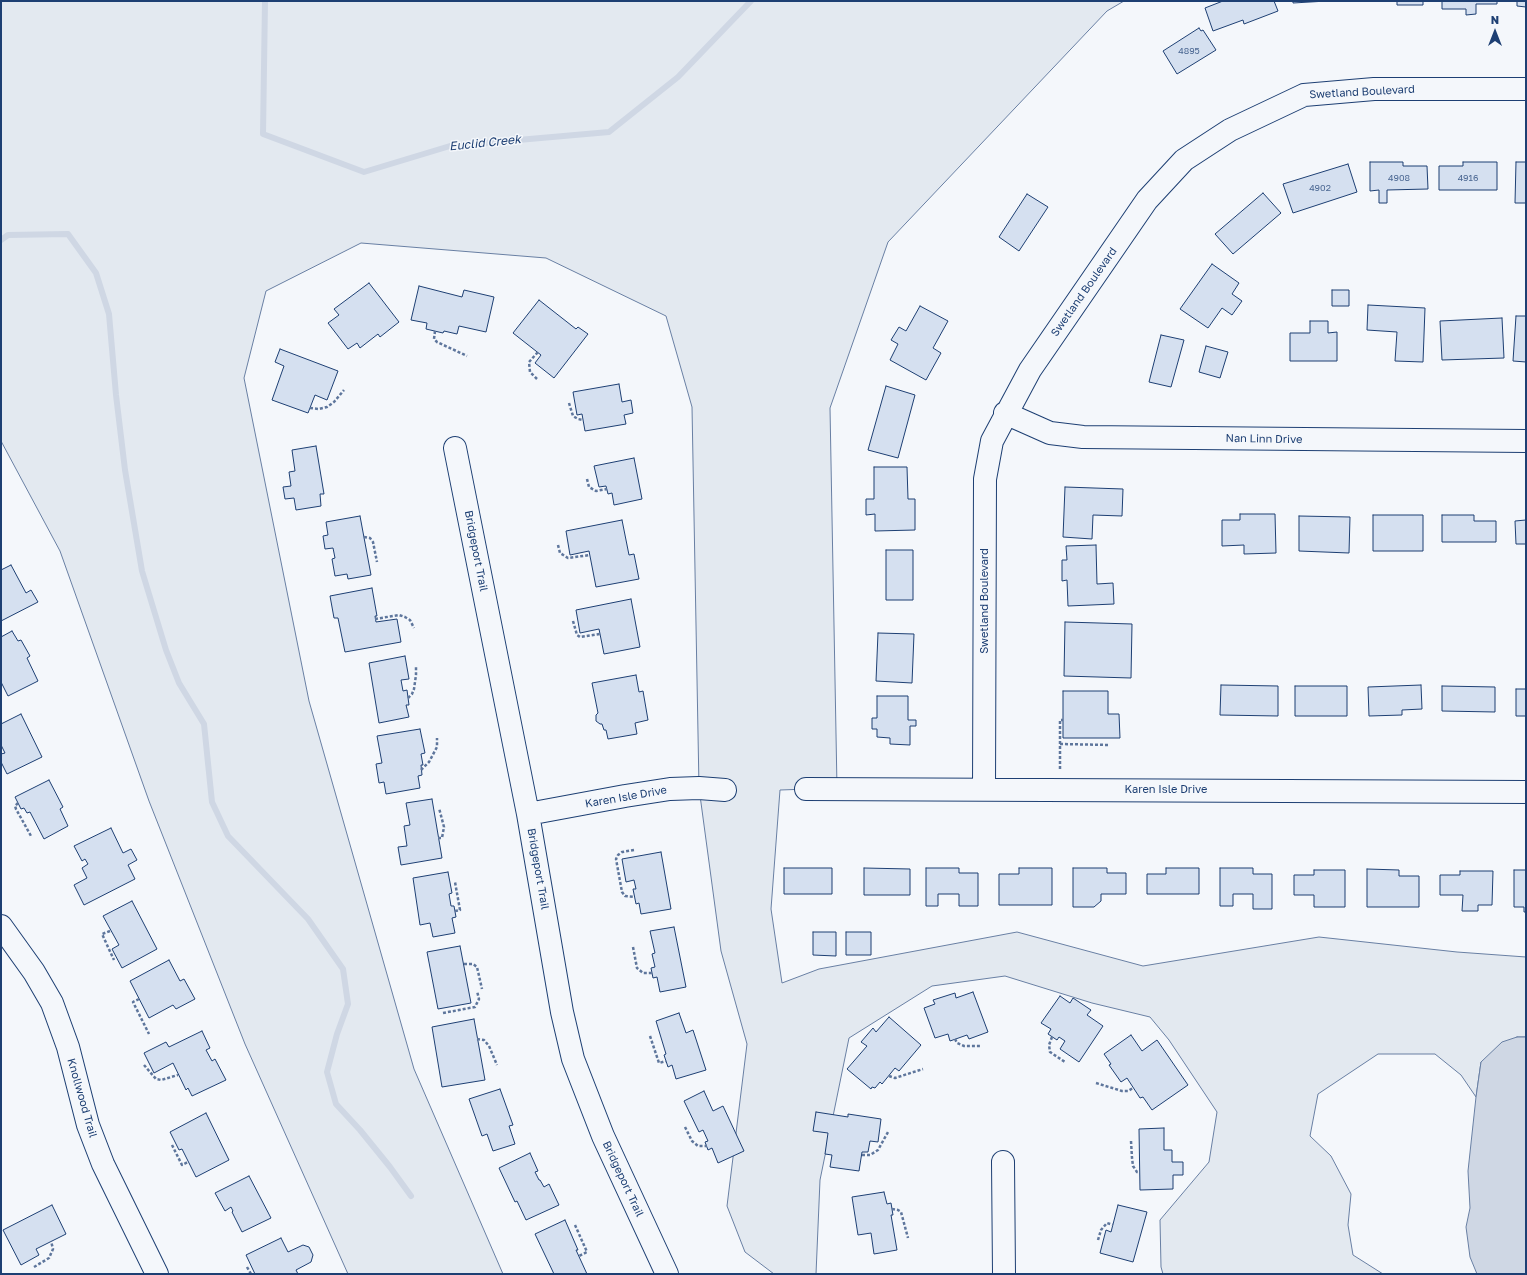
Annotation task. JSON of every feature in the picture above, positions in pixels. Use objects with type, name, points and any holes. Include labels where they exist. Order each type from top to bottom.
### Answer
[{"type":"street","name":"Swetland Boulevard","points":[[984,789],[985,478],[992,441],[1030,370],[1147,200],[1184,160],[1230,130],[1304,95],[1374,89],[1526,89]]},
{"type":"street","name":"Nan Linn Drive","points":[[1006,414],[1050,433],[1083,437],[1526,441]]},
{"type":"street","name":"Bridgeport Trail","points":[[455,448],[528,814],[562,1012],[573,1059],[603,1136],[667,1274]]},
{"type":"street","name":"Karen Isle Drive","points":[[528,814],[670,789],[699,788],[724,790]]},
{"type":"street","name":"Karen Isle Drive","points":[[806,789],[1526,792]]},
{"type":"street","name":"Knollwood Trail","points":[[1,926],[34,972],[52,1003],[60,1021],[68,1047],[88,1125],[103,1164],[156,1274]]},
{"type":"street","points":[[1003,1162],[1004,1274]]},
{"type":"path","points":[[435,331],[434,339],[437,342],[468,356]]},
{"type":"path","points":[[537,379],[530,372],[529,362],[538,352]]},
{"type":"path","points":[[310,408],[319,409],[327,407],[334,402],[344,390]]},
{"type":"path","points":[[569,403],[573,416],[583,420]]},
{"type":"path","points":[[587,478],[589,487],[596,491],[607,488]]},
{"type":"path","points":[[364,538],[370,538],[373,542],[377,562]]},
{"type":"path","points":[[558,545],[560,553],[568,558],[590,555]]},
{"type":"path","points":[[375,619],[399,615],[410,620],[414,628]]},
{"type":"path","points":[[574,621],[577,635],[580,637],[600,634]]},
{"type":"path","points":[[408,698],[414,689],[416,666]]},
{"type":"path","points":[[1060,789],[1060,720],[1063,720]]},
{"type":"path","points":[[421,770],[429,762],[437,747],[437,738]]},
{"type":"path","points":[[1060,744],[1110,745]]},
{"type":"path","points":[[18,803],[15,806],[16,809],[31,836]]},
{"type":"path","points":[[438,838],[442,838],[444,827],[439,808]]},
{"type":"path","points":[[634,850],[622,852],[616,859],[622,892],[625,896],[635,897]]},
{"type":"path","points":[[455,882],[460,910],[455,911]]},
{"type":"path","points":[[110,930],[102,934],[114,960]]},
{"type":"path","points":[[633,947],[636,968],[643,973],[652,973]]},
{"type":"path","points":[[464,964],[473,964],[477,967],[482,990]]},
{"type":"path","points":[[442,1013],[475,1007],[479,1000],[477,990]]},
{"type":"path","points":[[139,999],[133,1002],[150,1034]]},
{"type":"path","points":[[650,1036],[659,1063],[666,1061]]},
{"type":"path","points":[[1052,1037],[1049,1044],[1050,1052],[1065,1062]]},
{"type":"path","points":[[477,1039],[484,1040],[489,1046],[497,1064]]},
{"type":"path","points":[[954,1040],[964,1046],[981,1046]]},
{"type":"path","points":[[144,1065],[156,1079],[168,1079],[178,1074]]},
{"type":"path","points":[[889,1076],[895,1078],[923,1069]]},
{"type":"path","points":[[1096,1084],[1122,1091],[1128,1091],[1134,1088]]},
{"type":"path","points":[[685,1127],[692,1141],[698,1146],[707,1146]]},
{"type":"path","points":[[862,1155],[870,1155],[878,1150],[888,1132]]},
{"type":"path","points":[[1131,1141],[1134,1166],[1137,1172],[1140,1172]]},
{"type":"path","points":[[172,1145],[182,1165],[188,1162]]},
{"type":"path","points":[[892,1209],[901,1212],[908,1238]]},
{"type":"path","points":[[1098,1240],[1101,1230],[1107,1223],[1113,1225]]},
{"type":"path","points":[[575,1225],[587,1252],[579,1256]]},
{"type":"path","points":[[34,1267],[49,1258],[53,1248],[51,1241]]},
{"type":"path","points":[[247,1267],[251,1274]]},
{"type":"shaded area","points":[[1,1],[1124,1],[1107,11],[888,242],[830,408],[837,788],[780,790],[771,909],[782,983],[819,969],[1017,932],[1143,966],[1319,937],[1457,952],[1526,957],[1526,1037],[1517,1037],[1481,1062],[1476,1097],[1461,1075],[1435,1054],[1378,1054],[1318,1094],[1310,1136],[1331,1156],[1351,1194],[1348,1225],[1353,1255],[1383,1274],[1163,1274],[1161,1267],[1160,1220],[1209,1162],[1217,1112],[1169,1040],[1150,1017],[1092,1003],[1005,976],[932,986],[849,1038],[820,1180],[816,1274],[774,1274],[745,1252],[727,1206],[747,1044],[721,951],[699,788],[692,407],[666,316],[546,258],[361,243],[266,291],[244,378],[309,701],[414,1069],[503,1274],[348,1274],[245,1044],[149,801],[60,551],[1,441]]},
{"type":"shaded area","points":[[1517,1037],[1526,1037],[1526,1274],[1477,1274],[1470,1257],[1466,1227],[1470,1208],[1468,1171],[1481,1062],[1502,1042]]},
{"type":"building","points":[[1223,1],[1274,1],[1278,11],[1244,24],[1243,20],[1213,31],[1205,8]]},
{"type":"building","points":[[1293,1],[1327,1],[1293,3]]},
{"type":"building","points":[[1397,1],[1423,1],[1423,5],[1397,5]]},
{"type":"building","points":[[1442,1],[1497,1],[1497,4],[1476,4],[1476,14],[1466,15],[1466,9],[1442,9]]},
{"type":"building","points":[[1517,1],[1526,1],[1526,7],[1517,6]]},
{"type":"building","points":[[1199,28],[1201,31],[1203,30],[1216,50],[1177,74],[1163,51]]},
{"type":"building","points":[[1370,162],[1403,162],[1403,166],[1427,166],[1428,189],[1387,190],[1387,203],[1379,203],[1379,190],[1370,191]]},
{"type":"building","points":[[1463,162],[1497,162],[1497,190],[1439,190],[1439,166],[1463,166]]},
{"type":"building","points":[[1516,162],[1526,162],[1526,203],[1515,203]]},
{"type":"building","points":[[1348,164],[1357,192],[1293,213],[1283,184]]},
{"type":"building","points":[[1263,193],[1281,213],[1233,254],[1215,234]]},
{"type":"building","points":[[1027,194],[1048,207],[1019,251],[999,237]]},
{"type":"building","points":[[1212,264],[1239,283],[1232,294],[1242,301],[1232,315],[1222,308],[1208,328],[1180,309]]},
{"type":"building","points":[[369,283],[399,322],[380,337],[378,334],[360,348],[357,343],[348,349],[328,323],[339,315],[334,309]]},
{"type":"building","points":[[419,286],[462,297],[464,290],[494,297],[486,332],[459,326],[457,334],[444,331],[443,333],[426,329],[427,323],[411,320]]},
{"type":"building","points":[[1332,290],[1349,290],[1349,306],[1332,306]]},
{"type":"building","points":[[539,300],[576,329],[578,327],[588,334],[554,378],[535,363],[541,355],[513,333]]},
{"type":"building","points":[[1368,305],[1425,308],[1423,362],[1395,361],[1397,332],[1367,330]]},
{"type":"building","points":[[920,306],[948,321],[933,348],[941,353],[926,380],[890,360],[898,344],[891,340],[899,327],[906,331]]},
{"type":"building","points":[[1516,316],[1526,316],[1526,362],[1513,361]]},
{"type":"building","points":[[1502,318],[1504,358],[1442,360],[1440,321]]},
{"type":"building","points":[[1310,321],[1328,321],[1328,333],[1337,332],[1337,361],[1290,361],[1290,333],[1310,333]]},
{"type":"building","points":[[1161,335],[1184,340],[1171,387],[1149,382]]},
{"type":"building","points":[[1206,346],[1228,352],[1220,378],[1199,372]]},
{"type":"building","points":[[280,349],[338,371],[327,400],[315,395],[308,413],[272,400],[284,366],[275,362]]},
{"type":"building","points":[[619,384],[622,402],[631,400],[633,413],[624,415],[626,424],[585,431],[582,414],[577,415],[573,392]]},
{"type":"building","points":[[886,386],[915,395],[898,458],[868,450]]},
{"type":"building","points":[[316,446],[324,494],[320,494],[321,506],[296,510],[294,498],[285,499],[283,487],[291,486],[289,472],[295,471],[292,450]]},
{"type":"building","points":[[634,458],[642,499],[614,505],[612,493],[608,494],[606,486],[599,487],[594,466]]},
{"type":"building","points":[[874,467],[907,467],[908,499],[915,499],[915,530],[875,531],[875,514],[866,515],[866,499],[874,499]]},
{"type":"building","points":[[1065,487],[1123,489],[1122,516],[1093,515],[1092,539],[1063,537]]},
{"type":"building","points":[[1240,514],[1275,514],[1276,553],[1244,554],[1244,545],[1222,546],[1222,520],[1240,520]]},
{"type":"building","points":[[1373,515],[1423,515],[1423,551],[1373,551]]},
{"type":"building","points":[[1442,515],[1474,515],[1474,521],[1496,521],[1496,542],[1442,542]]},
{"type":"building","points":[[360,516],[371,575],[348,579],[347,574],[335,576],[332,559],[335,558],[333,548],[325,549],[323,536],[328,535],[326,522]]},
{"type":"building","points":[[1299,516],[1350,517],[1349,553],[1299,551]]},
{"type":"building","points":[[622,520],[629,555],[634,554],[639,579],[596,587],[589,551],[570,555],[566,531]]},
{"type":"building","points":[[1526,520],[1526,544],[1516,544],[1515,521]]},
{"type":"building","points":[[1096,545],[1097,584],[1113,583],[1114,604],[1068,606],[1067,580],[1062,581],[1062,560],[1067,560],[1066,546]]},
{"type":"building","points":[[886,550],[913,550],[913,600],[886,600]]},
{"type":"building","points":[[11,565],[26,593],[31,590],[38,602],[1,621],[1,570]]},
{"type":"building","points":[[372,588],[377,616],[375,616],[376,622],[397,619],[401,642],[345,652],[338,618],[334,618],[330,596]]},
{"type":"building","points":[[631,599],[640,647],[604,654],[599,629],[580,633],[576,610]]},
{"type":"building","points":[[1065,622],[1132,624],[1131,678],[1064,676]]},
{"type":"building","points":[[12,631],[18,641],[21,640],[30,656],[27,658],[38,681],[8,696],[1,682],[1,637]]},
{"type":"building","points":[[878,633],[914,634],[912,683],[876,681]]},
{"type":"building","points":[[405,656],[409,679],[401,680],[403,691],[407,690],[409,705],[406,705],[409,717],[379,723],[369,663]]},
{"type":"building","points":[[636,675],[639,692],[643,691],[648,720],[635,723],[637,734],[608,739],[606,730],[604,730],[602,724],[596,721],[596,715],[598,713],[592,683]]},
{"type":"building","points":[[1221,685],[1278,686],[1278,716],[1220,715]]},
{"type":"building","points":[[1421,685],[1422,709],[1402,710],[1402,715],[1369,716],[1368,687]]},
{"type":"building","points":[[1295,686],[1347,686],[1347,716],[1295,716]]},
{"type":"building","points":[[1442,686],[1495,687],[1495,712],[1442,711]]},
{"type":"building","points":[[1516,689],[1526,689],[1526,716],[1516,716]]},
{"type":"building","points":[[1063,691],[1108,691],[1108,714],[1119,714],[1120,738],[1063,738]]},
{"type":"building","points":[[877,696],[908,696],[908,720],[916,720],[916,726],[910,726],[910,745],[890,744],[890,738],[877,737],[877,729],[872,729],[872,718],[877,718]]},
{"type":"building","points":[[21,714],[42,757],[7,774],[1,762],[1,754],[5,753],[1,745],[1,724]]},
{"type":"building","points":[[420,729],[425,753],[421,754],[423,765],[421,765],[422,775],[418,776],[420,788],[386,794],[384,782],[379,783],[376,764],[382,763],[377,736]]},
{"type":"building","points":[[49,780],[63,807],[60,809],[68,826],[44,839],[30,812],[27,813],[24,808],[21,809],[15,797]]},
{"type":"building","points":[[432,799],[442,858],[401,865],[398,847],[407,846],[404,826],[410,825],[406,803]]},
{"type":"building","points":[[111,828],[123,853],[131,849],[137,860],[128,865],[135,879],[84,905],[74,885],[87,878],[82,868],[88,864],[85,859],[82,861],[74,846]]},
{"type":"building","points":[[661,852],[671,909],[641,914],[639,903],[636,904],[633,889],[636,889],[634,880],[626,882],[622,859]]},
{"type":"building","points":[[784,868],[832,868],[832,894],[784,894]]},
{"type":"building","points":[[864,868],[910,869],[910,895],[864,895]]},
{"type":"building","points":[[926,868],[959,868],[959,873],[978,873],[978,906],[959,906],[959,894],[938,894],[938,906],[926,906]]},
{"type":"building","points":[[1019,868],[1052,868],[1052,905],[999,905],[999,874],[1019,874]]},
{"type":"building","points":[[1073,868],[1107,868],[1107,873],[1126,873],[1126,894],[1101,894],[1101,901],[1094,907],[1073,907]]},
{"type":"building","points":[[1166,868],[1199,868],[1199,894],[1147,894],[1147,874],[1166,874]]},
{"type":"building","points":[[1220,868],[1253,868],[1253,874],[1272,874],[1272,909],[1253,909],[1253,894],[1233,894],[1233,906],[1220,906]]},
{"type":"building","points":[[1367,869],[1399,870],[1399,876],[1419,876],[1419,907],[1367,907]]},
{"type":"building","points":[[1314,870],[1345,870],[1345,907],[1314,907],[1314,895],[1294,895],[1294,875],[1314,875]]},
{"type":"building","points":[[1514,870],[1526,870],[1526,912],[1524,912],[1524,907],[1514,907]]},
{"type":"building","points":[[1460,871],[1493,871],[1492,905],[1478,905],[1478,911],[1462,911],[1463,895],[1440,895],[1440,875],[1460,875]]},
{"type":"building","points":[[448,872],[452,893],[449,894],[451,906],[454,906],[456,917],[452,918],[455,933],[433,937],[430,923],[420,925],[413,878]]},
{"type":"building","points":[[132,901],[157,949],[122,968],[112,949],[119,945],[103,916]]},
{"type":"building","points":[[674,927],[686,987],[660,992],[657,977],[653,978],[651,968],[655,967],[652,954],[655,953],[650,931]]},
{"type":"building","points":[[813,932],[836,932],[836,956],[813,955]]},
{"type":"building","points":[[846,932],[871,932],[871,955],[846,955]]},
{"type":"building","points":[[460,946],[471,1003],[438,1009],[427,952]]},
{"type":"building","points":[[169,960],[180,981],[184,979],[195,999],[176,1009],[173,1005],[149,1018],[130,981]]},
{"type":"building","points":[[973,992],[988,1032],[969,1039],[967,1035],[950,1041],[948,1034],[935,1038],[924,1008],[935,1004],[933,1000],[955,993],[956,998]]},
{"type":"building","points":[[1060,996],[1070,1003],[1073,998],[1091,1010],[1087,1015],[1103,1026],[1079,1062],[1060,1049],[1065,1041],[1059,1037],[1057,1040],[1048,1034],[1051,1029],[1041,1023]]},
{"type":"building","points":[[679,1013],[686,1033],[693,1030],[706,1070],[676,1079],[672,1065],[668,1067],[664,1055],[666,1054],[656,1021]]},
{"type":"building","points":[[889,1017],[921,1045],[899,1071],[895,1068],[882,1084],[880,1082],[875,1088],[872,1087],[871,1089],[847,1069],[867,1046],[861,1042],[873,1028],[876,1032]]},
{"type":"building","points":[[474,1019],[485,1080],[442,1087],[432,1027]]},
{"type":"building","points":[[202,1031],[210,1048],[206,1050],[212,1061],[215,1059],[226,1080],[192,1096],[188,1088],[186,1090],[173,1063],[154,1073],[144,1053],[166,1042],[169,1047]]},
{"type":"building","points":[[1131,1035],[1142,1051],[1157,1040],[1188,1085],[1152,1110],[1143,1097],[1140,1098],[1127,1078],[1121,1082],[1109,1065],[1111,1064],[1104,1054]]},
{"type":"building","points":[[500,1089],[513,1125],[509,1126],[515,1144],[493,1151],[487,1134],[482,1136],[469,1099]]},
{"type":"building","points":[[704,1091],[713,1111],[723,1106],[744,1151],[718,1163],[712,1148],[708,1150],[705,1142],[708,1141],[703,1130],[699,1132],[684,1101]]},
{"type":"building","points":[[816,1112],[848,1117],[848,1114],[881,1119],[878,1142],[870,1141],[868,1152],[862,1152],[859,1171],[830,1167],[832,1155],[825,1154],[828,1133],[813,1131]]},
{"type":"building","points":[[206,1113],[229,1160],[196,1177],[182,1149],[179,1150],[170,1132]]},
{"type":"building","points":[[1164,1128],[1164,1150],[1172,1150],[1172,1162],[1183,1162],[1183,1175],[1173,1175],[1173,1189],[1140,1190],[1139,1129]]},
{"type":"building","points":[[530,1153],[538,1171],[535,1172],[539,1180],[544,1187],[549,1184],[559,1205],[526,1220],[517,1201],[515,1202],[499,1168]]},
{"type":"building","points":[[249,1176],[271,1218],[242,1232],[231,1207],[225,1211],[215,1193]]},
{"type":"building","points":[[884,1192],[887,1204],[891,1203],[893,1215],[891,1215],[897,1250],[874,1254],[871,1233],[858,1235],[852,1197]]},
{"type":"building","points":[[52,1205],[66,1234],[36,1249],[39,1255],[21,1265],[3,1230]]},
{"type":"building","points":[[1118,1205],[1147,1212],[1133,1262],[1100,1253],[1106,1230],[1111,1232]]},
{"type":"building","points":[[565,1220],[587,1274],[554,1274],[535,1234]]},
{"type":"building","points":[[281,1238],[288,1252],[303,1245],[309,1247],[313,1255],[311,1262],[296,1270],[298,1274],[255,1274],[246,1255]]},
{"type":"waterway","name":"Euclid Creek","points":[[265,1],[263,134],[364,172],[450,146],[609,132],[678,77],[751,1]]},
{"type":"waterway","points":[[1,240],[8,235],[68,234],[96,273],[109,314],[116,395],[125,470],[142,571],[166,650],[179,683],[204,724],[212,802],[228,836],[308,919],[343,969],[348,1004],[337,1034],[327,1072],[336,1104],[360,1130],[411,1196]]}]
